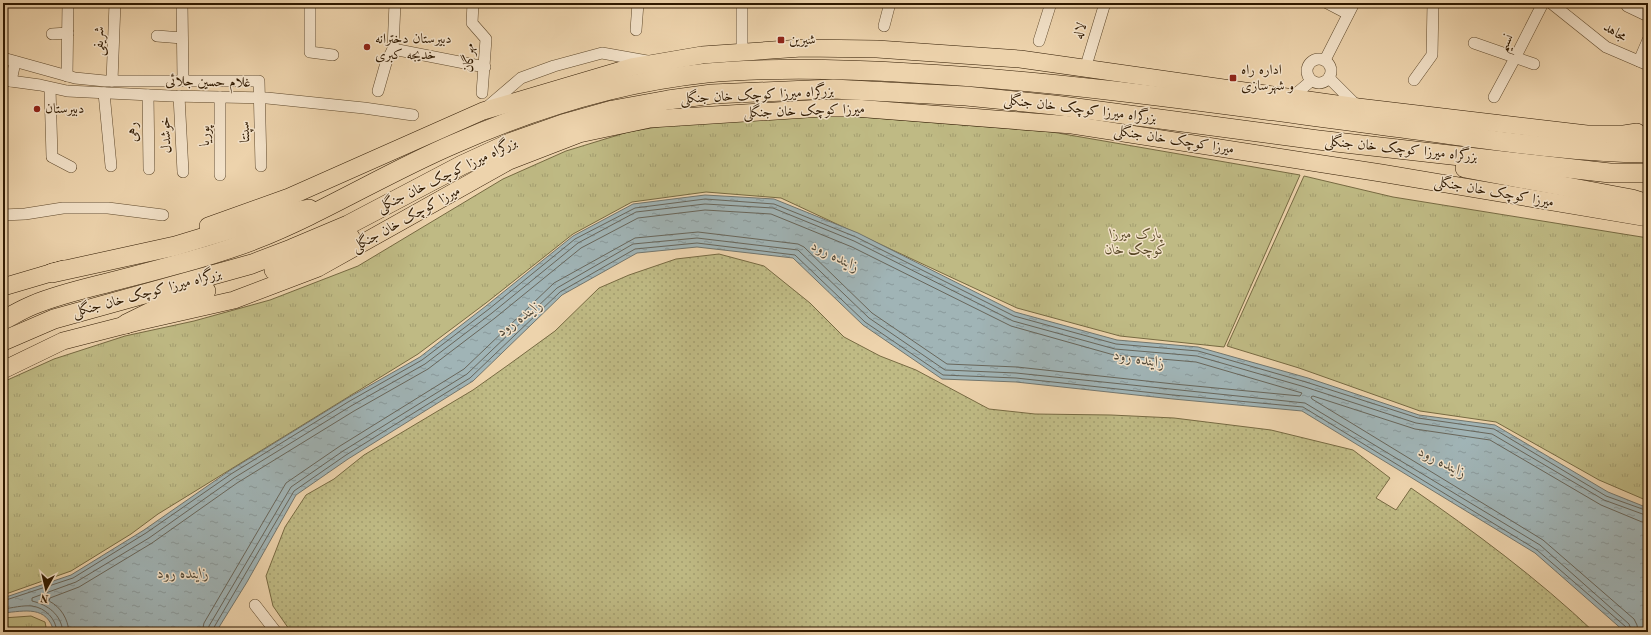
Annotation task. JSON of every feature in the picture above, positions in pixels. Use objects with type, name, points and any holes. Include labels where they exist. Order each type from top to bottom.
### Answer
[{"type":"highway","name":"بزرگراه میرزا کوچک خان جنگلی","points":[[8,318],[35,304],[82,289],[181,263],[243,244],[288,227],[454,144],[558,105],[607,90],[660,79],[709,73],[762,70],[888,72],[964,76],[1052,84],[1506,142],[1608,152],[1648,153]]},
{"type":"highway","name":"بزرگراه میرزا کوچک خان جنگلی","points":[[3,341],[54,319],[96,306],[252,264],[348,225],[462,165],[512,142],[562,124],[613,110],[712,94],[833,89],[974,97],[1054,104],[1318,140],[1610,173],[1648,173]]},
{"type":"highway","points":[[1572,149],[1648,138]]},
{"type":"highway","points":[[1318,140],[1632,199],[1648,204]]},
{"type":"highway","points":[[126,324],[175,300],[272,270],[316,254],[358,232],[388,212],[415,189]]},
{"type":"highway","points":[[52,273],[174,246],[281,214],[334,203]]},
{"type":"main road","points":[[3,287],[136,249],[230,220],[289,197],[483,111],[632,67],[702,55],[802,48],[877,49],[1020,59],[1358,107],[1587,134],[1624,134],[1648,130]]},
{"type":"main road","name":"میرزا کوچک خان جنگلی","points":[[3,370],[63,341],[126,324],[234,300],[318,268],[509,162],[579,134],[650,119],[823,108],[855,108],[1072,125],[1381,173],[1648,218]]},
{"type":"street","points":[[67,76],[68,3]]},
{"type":"street","name":"شریفی","points":[[112,81],[115,3]]},
{"type":"street","points":[[182,3],[184,80]]},
{"type":"street","points":[[310,3],[310,52],[333,55]]},
{"type":"street","points":[[378,91],[386,63],[393,49],[395,3]]},
{"type":"street","name":"مهرگان","points":[[473,3],[472,23],[486,39],[482,93]]},
{"type":"street","points":[[636,30],[638,3]]},
{"type":"street","points":[[742,3],[742,52]]},
{"type":"street","points":[[884,26],[890,3]]},
{"type":"street","points":[[1039,41],[1051,3]]},
{"type":"street","name":"لاله","points":[[1085,69],[1104,3]]},
{"type":"street","points":[[1328,3],[1348,14]]},
{"type":"street","points":[[1325,60],[1354,3]]},
{"type":"street","points":[[1414,80],[1432,56],[1433,3]]},
{"type":"street","name":"نسیم","points":[[1494,97],[1543,3]]},
{"type":"street","name":"مجاهد","points":[[1551,3],[1606,47],[1643,63]]},
{"type":"street","points":[[1627,6],[1648,16]]},
{"type":"street","points":[[52,34],[68,33]]},
{"type":"street","points":[[157,36],[182,38]]},
{"type":"street","points":[[1643,63],[1648,40]]},
{"type":"street","points":[[1474,43],[1534,64]]},
{"type":"street","points":[[393,49],[485,67]]},
{"type":"street","points":[[3,58],[75,78],[112,81],[229,81]]},
{"type":"street","points":[[1313,60],[1325,60],[1330,66],[1331,74],[1329,78],[1323,83],[1315,83],[1311,81],[1306,74],[1307,66],[1313,60]]},
{"type":"street","points":[[7,81],[15,62]]},
{"type":"street","points":[[1329,78],[1358,107]]},
{"type":"street","name":"غلام حسین جلائی","points":[[7,81],[67,92],[259,98],[364,108],[413,115]]},
{"type":"street","name":"سپنتا","points":[[229,81],[259,81],[261,166]]},
{"type":"street","name":"پوریا","points":[[220,175],[225,97],[229,81]]},
{"type":"street","points":[[1292,97],[1311,81]]},
{"type":"street","points":[[50,88],[52,157],[71,167]]},
{"type":"street","points":[[104,93],[111,166]]},
{"type":"street","name":"رهی","points":[[148,95],[148,169]]},
{"type":"street","name":"خوشدل","points":[[179,96],[183,172]]},
{"type":"street","points":[[3,215],[25,214],[63,208],[108,208],[163,215]]},
{"type":"street","points":[[254,605],[276,632]]},
{"type":"green space","name":"پارک میرزا کوچک خان","points":[[823,114],[1052,132],[1300,175],[1224,347],[1120,336],[1017,308],[781,198],[706,192],[632,202],[573,234],[486,303],[418,354],[158,514],[131,534],[71,571],[3,595],[3,382],[54,359],[125,336],[194,321],[270,300],[358,266],[503,179],[566,151],[628,132],[680,123]]},
{"type":"green space","points":[[1304,176],[1393,197],[1648,238],[1648,501],[1599,480],[1496,422],[1420,411],[1299,368],[1227,346]]},
{"type":"green space","points":[[719,254],[764,266],[810,303],[844,337],[880,356],[916,370],[989,409],[1035,414],[1174,418],[1271,430],[1353,450],[1390,478],[1376,498],[1396,510],[1411,488],[1459,521],[1528,574],[1594,632],[291,632],[273,606],[266,576],[285,527],[306,495],[334,479],[364,455],[473,390],[555,331],[599,288],[629,275],[676,259]]},
{"type":"green space","points":[[31,616],[45,622],[47,632],[3,632],[3,618]]},
{"type":"water","name":"زاینده رود","points":[[705,195],[774,199],[858,233],[1015,312],[1117,340],[1198,347],[1308,378],[1419,415],[1495,425],[1608,492],[1648,508],[1648,632],[1625,632],[1535,553],[1302,411],[1016,382],[942,379],[863,325],[793,258],[697,247],[637,253],[562,295],[473,381],[348,459],[296,495],[247,582],[216,632],[54,632],[51,623],[41,614],[27,611],[3,613],[3,598],[71,575],[144,530],[229,471],[346,399],[420,357],[573,236],[633,204]]},
{"type":"place","name":"شیرین","points":[[781,40]]},
{"type":"place","name":"دبیرستان دخترانه خدیجه کبری","points":[[367,47]]},
{"type":"place","name":"اداره راه و شهرسازی","points":[[1233,78]]},
{"type":"place","name":"دبیرستان","points":[[37,109]]}]
